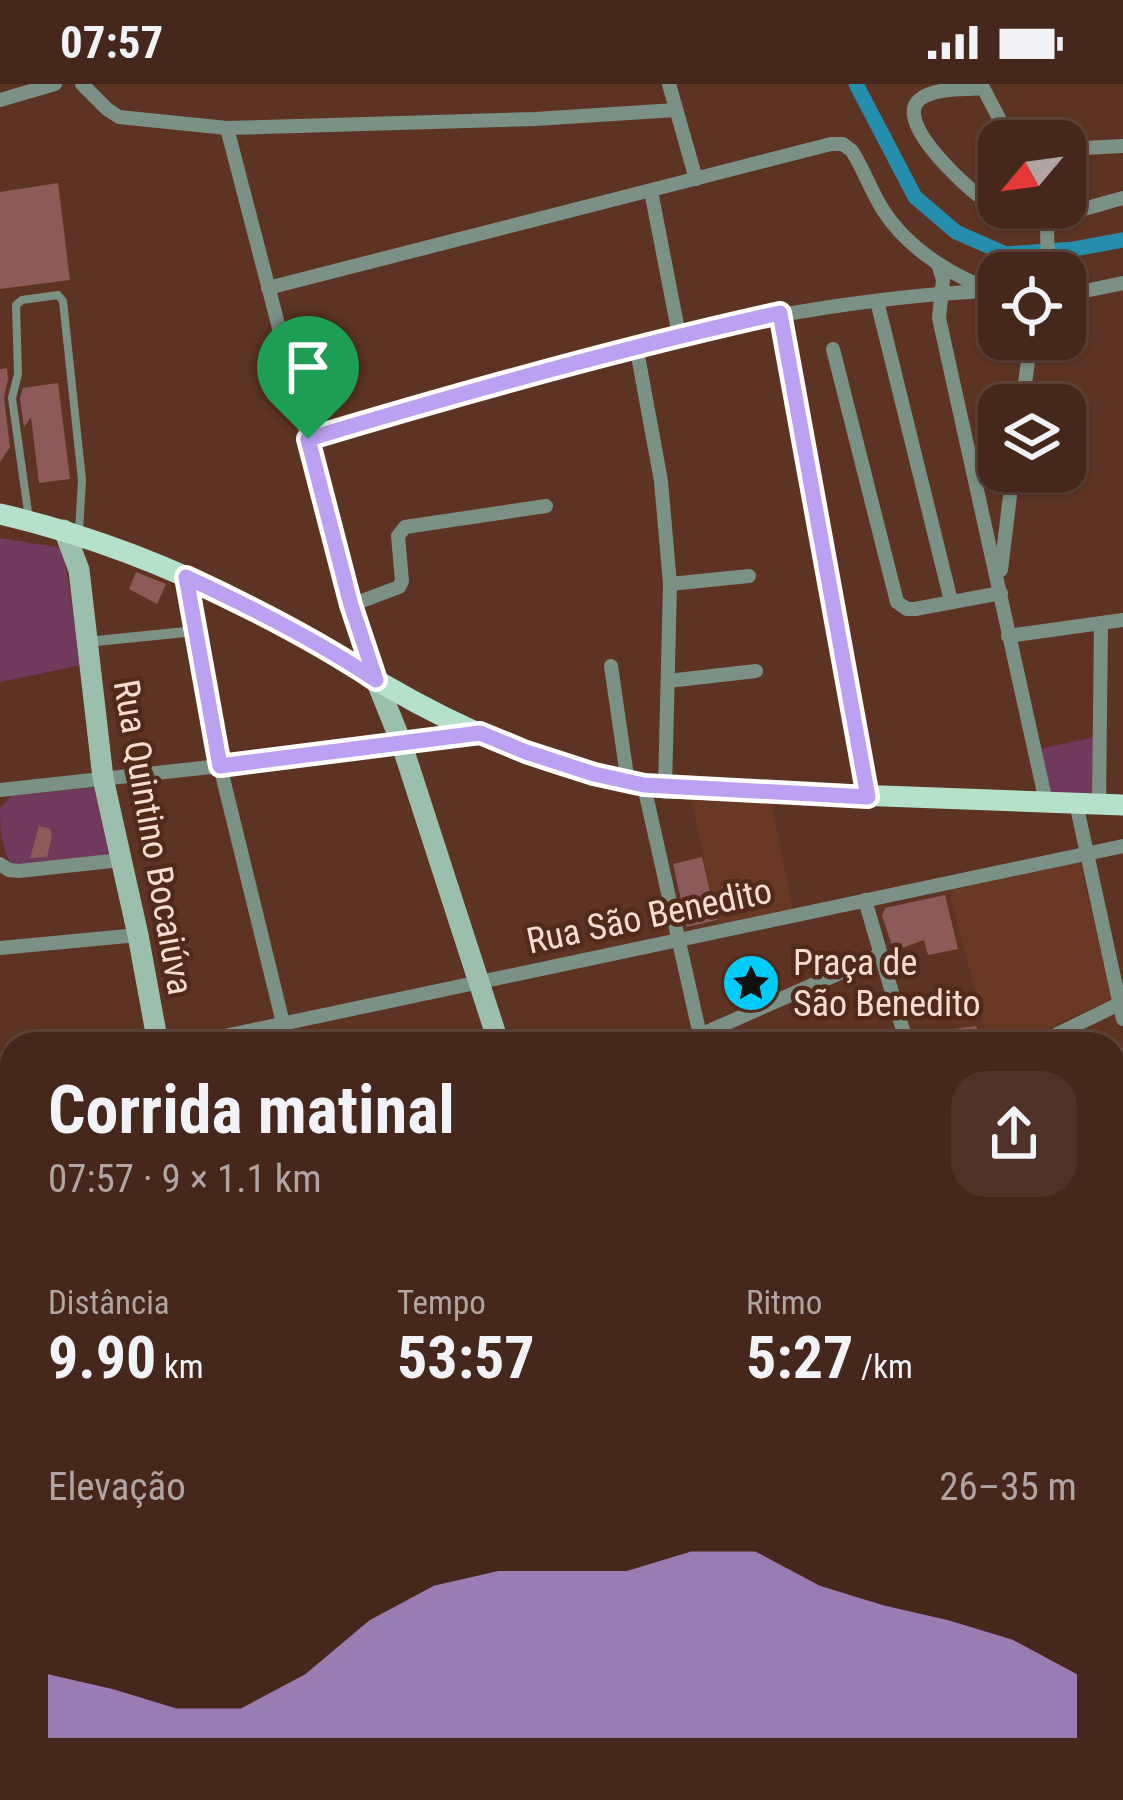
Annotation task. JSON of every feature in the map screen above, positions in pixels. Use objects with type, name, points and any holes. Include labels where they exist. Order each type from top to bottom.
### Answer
[{"type":"main road","points":[[0,514],[102,542],[186,577],[480,733],[526,752],[646,785],[1123,805]]},
{"type":"main road","name":"Rua Quintino Bocaiúva","points":[[71,532],[103,778],[156,1032]]},
{"type":"main road","points":[[79,570],[102,542]]},
{"type":"main road","points":[[376,680],[401,742],[495,1032]]},
{"type":"street","points":[[0,100],[55,84]]},
{"type":"street","points":[[82,84],[118,116],[227,128],[676,110]]},
{"type":"street","points":[[668,84],[696,178]]},
{"type":"street","points":[[978,195],[946,167],[922,134],[916,122],[916,103],[938,92],[982,86],[1001,120]]},
{"type":"street","points":[[227,128],[351,605],[376,680]]},
{"type":"street","points":[[268,288],[832,144],[843,144],[851,151],[902,236],[938,264],[978,283]]},
{"type":"street","points":[[1086,148],[1123,146]]},
{"type":"street","points":[[651,190],[679,335]]},
{"type":"street","points":[[1086,207],[1123,198]]},
{"type":"street","points":[[938,264],[944,280],[939,318],[1046,802]]},
{"type":"street","points":[[1086,291],[1123,283]]},
{"type":"street","points":[[308,439],[679,335],[780,313],[978,292]]},
{"type":"street","points":[[877,302],[951,602]]},
{"type":"street","points":[[780,313],[868,797]]},
{"type":"street","points":[[636,345],[661,481],[670,584],[668,681],[646,785]]},
{"type":"street","points":[[832,350],[897,602],[907,609],[1000,587]]},
{"type":"street","points":[[1000,587],[1011,492]]},
{"type":"street","points":[[351,605],[399,587],[398,536],[405,526],[546,506]]},
{"type":"street","points":[[670,584],[749,575]]},
{"type":"street","points":[[186,577],[220,766],[288,1032]]},
{"type":"street","points":[[1008,636],[1123,620]]},
{"type":"street","points":[[1100,804],[1101,624]]},
{"type":"street","points":[[86,642],[196,631]]},
{"type":"street","points":[[610,666],[646,785],[699,1032]]},
{"type":"street","points":[[668,681],[756,671]]},
{"type":"street","points":[[0,790],[480,733]]},
{"type":"street","points":[[1065,1032],[1122,1008],[1076,803]]},
{"type":"street","name":"Rua São Benedito","points":[[243,1032],[1123,846]]},
{"type":"street","points":[[0,864],[19,871],[122,860]]},
{"type":"street","points":[[865,900],[903,1032]]},
{"type":"street","points":[[0,947],[138,935]]},
{"type":"street","points":[[718,1032],[880,955]]},
{"type":"lane","points":[[29,520],[12,398],[18,374],[16,305],[58,295],[82,480],[71,532]]},
{"type":"shaded area","points":[[0,538],[63,548],[81,665],[0,682]]},
{"type":"shaded area","points":[[1100,736],[1097,803],[1051,801],[1039,749]]},
{"type":"shaded area","points":[[99,787],[114,851],[98,857],[12,865],[3,845],[0,815],[11,796]]},
{"type":"shaded area","points":[[691,798],[771,801],[793,909],[718,923]]},
{"type":"shaded area","points":[[1079,860],[1112,999],[1040,1032],[986,1032],[949,891]]},
{"type":"building","points":[[58,183],[70,280],[0,289],[0,192]]},
{"type":"building","points":[[7,368],[4,398],[10,447],[0,462],[0,369]]},
{"type":"building","points":[[58,383],[70,479],[39,483],[31,417],[24,427],[20,398],[23,388]]},
{"type":"building","points":[[136,572],[166,584],[157,604],[129,589]]},
{"type":"building","points":[[39,826],[50,829],[47,857],[30,858]]},
{"type":"building","points":[[702,857],[717,920],[687,927],[673,864]]},
{"type":"building","points":[[945,895],[958,949],[928,955],[924,940],[894,951],[882,916],[885,908]]},
{"type":"building","points":[[976,1026],[979,1032],[931,1032]]},
{"type":"waterway","points":[[856,84],[915,197],[956,232],[1006,254],[1123,240]]},
{"type":"place","name":"Praça de São Benedito","points":[[751,983]]},
{"type":"route","points":[[780,313],[868,797],[644,785],[594,774],[480,733],[220,766],[186,577],[248,606],[376,680],[351,605],[308,439],[636,345],[780,313]]}]
